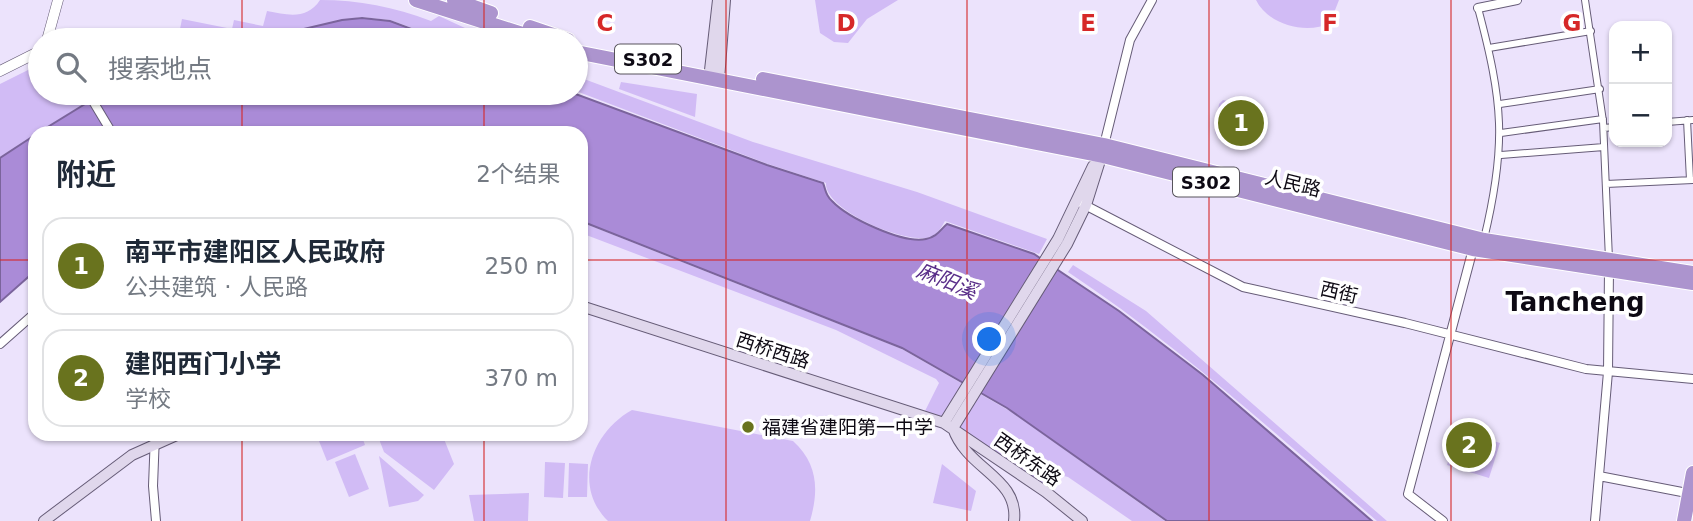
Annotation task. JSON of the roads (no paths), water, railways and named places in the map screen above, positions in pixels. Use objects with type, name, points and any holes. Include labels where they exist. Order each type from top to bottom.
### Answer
[{"type":"highway","points":[[416,0],[504,28]]},
{"type":"highway","points":[[454,0],[534,28]]},
{"type":"highway","name":"S302","points":[[588,47],[715,75]]},
{"type":"highway","name":"S302","points":[[588,54],[715,75]]},
{"type":"highway","name":"人民路","points":[[715,75],[1101,152],[1477,242],[1693,283]]},
{"type":"highway","name":"人民路","points":[[1609,266],[1693,273]]},
{"type":"highway","points":[[1684,521],[1693,473]]},
{"type":"main road","points":[[715,75],[718,0]]},
{"type":"main road","points":[[715,75],[726,0]]},
{"type":"main road","points":[[1014,521],[1014,504],[1010,493],[965,452],[951,421],[1063,241],[1082,203],[1101,152]]},
{"type":"main road","name":"西桥西路","points":[[588,308],[951,421]]},
{"type":"main road","name":"西桥东路","points":[[951,421],[1082,521]]},
{"type":"main road","points":[[44,521],[151,441]]},
{"type":"street","points":[[50,28],[58,0]]},
{"type":"street","points":[[1101,152],[1130,40],[1152,0]]},
{"type":"street","points":[[1443,521],[1408,494],[1501,155],[1500,104],[1478,8],[1517,0]]},
{"type":"street","points":[[1585,0],[1604,128],[1609,266],[1608,372],[1595,521]]},
{"type":"street","points":[[1489,48],[1591,31]]},
{"type":"street","points":[[0,71],[28,57]]},
{"type":"street","points":[[1500,104],[1600,89]]},
{"type":"street","points":[[95,105],[108,126]]},
{"type":"street","points":[[1501,133],[1603,118]]},
{"type":"street","points":[[1606,184],[1691,180],[1690,120],[1672,122]]},
{"type":"street","points":[[1604,128],[1609,128]]},
{"type":"street","points":[[1501,155],[1604,147]]},
{"type":"street","name":"西街","points":[[1082,203],[1243,286],[1405,323],[1545,360],[1608,372],[1693,379]]},
{"type":"street","points":[[0,344],[28,319]]},
{"type":"street","points":[[154,441],[156,521]]},
{"type":"street","points":[[1599,476],[1690,493]]},
{"type":"water","points":[[362,18],[390,21],[409,28],[308,28]]},
{"type":"water","name":"麻阳溪","points":[[588,99],[823,183],[828,197],[840,208],[890,234],[916,240],[926,239],[936,235],[947,224],[1034,254],[1119,311],[1203,375],[1372,521],[1167,521],[1007,408],[902,348],[588,224],[588,126],[49,126],[84,105],[588,105]]},
{"type":"water","points":[[28,140],[28,277],[0,302],[0,158]]},
{"type":"place","name":"南平市建阳区人民政府","points":[[1241,123]]},
{"type":"place","name":"福建省建阳第一中学","points":[[748,427]]},
{"type":"place","name":"建阳西门小学","points":[[1469,445]]},
{"type":"district","name":"Tancheng","points":[[1575,302]]}]
